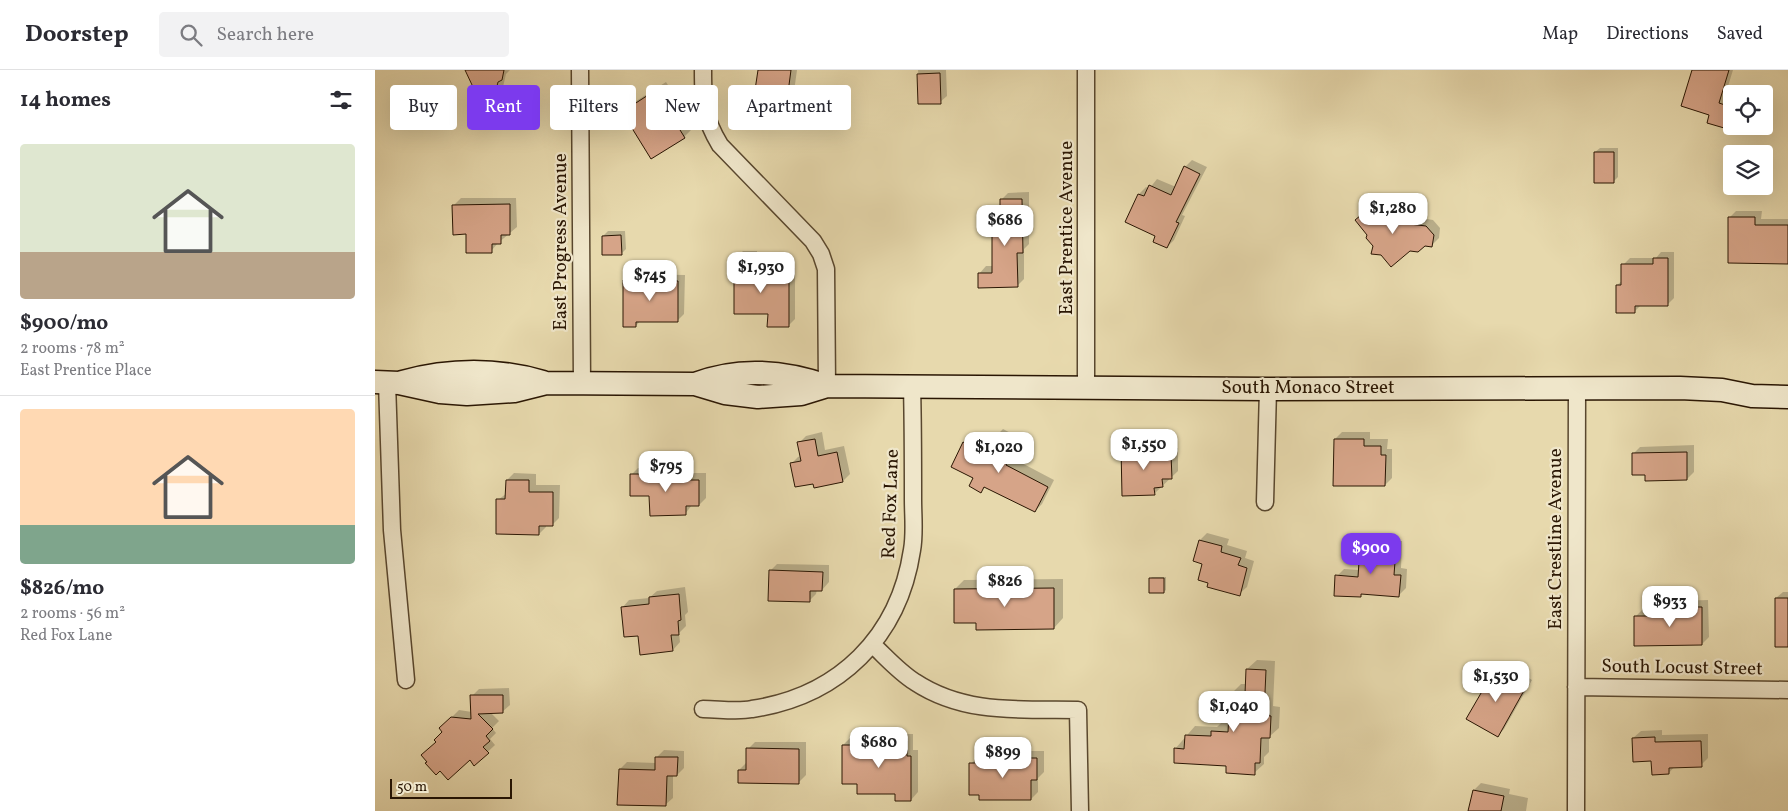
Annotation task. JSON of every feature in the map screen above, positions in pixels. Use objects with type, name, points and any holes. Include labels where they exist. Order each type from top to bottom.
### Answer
[{"type":"street","name":"East Progress Avenue","points":[[581,70],[582,383]]},
{"type":"street","points":[[703,70],[705,116],[711,131],[720,145],[813,240],[821,254],[826,269],[827,386]]},
{"type":"street","name":"East Prentice Avenue","points":[[1086,70],[1086,387]]},
{"type":"street","name":"South Monaco Street","points":[[387,383],[428,375],[475,371],[515,375],[546,383],[695,384],[720,376],[766,372],[802,377],[827,386],[1268,389],[1695,388],[1722,390],[1752,396],[1788,397]]},
{"type":"street","points":[[387,383],[392,530],[406,680]]},
{"type":"street","name":"Red Fox Lane","points":[[703,709],[751,710],[809,694],[825,685],[853,664],[873,644],[887,624],[902,594],[913,549],[912,386]]},
{"type":"street","name":"East Crestline Avenue","points":[[1576,811],[1577,388]]},
{"type":"street","points":[[1265,502],[1268,389]]},
{"type":"street","points":[[873,644],[914,682],[961,704],[994,709],[1078,710],[1080,811]]},
{"type":"street","name":"South Locust Street","points":[[1576,687],[1788,690]]},
{"type":"building","points":[[465,70],[504,70],[502,80],[498,82],[497,85],[472,85]]},
{"type":"building","points":[[758,70],[791,70],[789,85],[756,85]]},
{"type":"building","points":[[1692,70],[1729,70],[1719,103],[1723,104],[1723,128],[1707,123],[1709,115],[1681,106]]},
{"type":"building","points":[[940,73],[941,104],[918,104],[917,74]]},
{"type":"building","points":[[646,96],[646,130],[680,130],[685,138],[651,159],[633,130],[636,130],[636,103]]},
{"type":"building","points":[[1594,152],[1614,152],[1614,183],[1594,183]]},
{"type":"building","points":[[1184,166],[1200,174],[1176,222],[1179,223],[1167,248],[1153,242],[1155,236],[1125,222],[1138,194],[1144,196],[1149,185],[1171,195]]},
{"type":"building","points":[[1000,199],[1022,199],[1023,253],[1017,253],[1018,287],[978,288],[978,273],[992,273],[992,222],[1000,222]]},
{"type":"building","points":[[1377,202],[1389,217],[1397,218],[1401,223],[1426,226],[1434,235],[1432,247],[1425,246],[1418,252],[1410,251],[1391,267],[1381,255],[1371,254],[1373,246],[1355,220]]},
{"type":"building","points":[[510,204],[510,235],[501,235],[501,244],[492,244],[492,253],[466,253],[466,234],[453,235],[452,205]]},
{"type":"building","points":[[1728,217],[1755,217],[1755,225],[1788,225],[1788,264],[1728,263]]},
{"type":"building","points":[[621,235],[622,255],[602,255],[602,236]]},
{"type":"building","points":[[734,258],[751,258],[750,274],[789,274],[789,327],[767,327],[768,314],[734,314]]},
{"type":"building","points":[[1653,258],[1668,258],[1668,306],[1635,306],[1635,313],[1616,313],[1616,285],[1621,285],[1621,264],[1653,264]]},
{"type":"building","points":[[623,280],[678,281],[678,322],[636,322],[636,327],[623,327]]},
{"type":"building","points":[[995,435],[1016,446],[1006,465],[1048,487],[1035,512],[984,487],[981,493],[969,486],[973,478],[951,467],[963,442],[986,453]]},
{"type":"building","points":[[815,439],[818,456],[837,452],[843,482],[814,488],[813,484],[795,487],[790,463],[801,461],[797,442]]},
{"type":"building","points":[[1334,439],[1364,439],[1364,446],[1381,446],[1381,455],[1386,455],[1385,486],[1333,486]]},
{"type":"building","points":[[1121,448],[1141,448],[1141,452],[1171,454],[1172,479],[1162,479],[1163,487],[1154,488],[1155,495],[1122,496]]},
{"type":"building","points":[[1687,452],[1687,480],[1645,481],[1645,475],[1632,475],[1632,453]]},
{"type":"building","points":[[630,474],[673,474],[674,480],[699,480],[699,506],[686,506],[686,515],[650,516],[649,496],[630,496]]},
{"type":"building","points":[[506,480],[529,480],[529,492],[553,492],[553,526],[539,526],[539,535],[496,534],[496,499],[505,499]]},
{"type":"building","points":[[1199,540],[1222,546],[1221,552],[1241,558],[1238,565],[1247,568],[1240,596],[1207,587],[1208,583],[1198,580],[1202,564],[1193,561]]},
{"type":"building","points":[[1360,546],[1396,548],[1394,575],[1401,575],[1399,597],[1361,594],[1361,597],[1334,596],[1335,575],[1358,577]]},
{"type":"building","points":[[769,570],[823,572],[822,591],[810,591],[810,602],[768,601]]},
{"type":"building","points":[[1149,578],[1164,578],[1164,593],[1149,593]]},
{"type":"building","points":[[1054,588],[1054,629],[976,630],[976,623],[954,623],[954,589]]},
{"type":"building","points":[[679,594],[681,620],[678,621],[679,635],[671,635],[673,651],[640,655],[638,636],[624,637],[621,607],[649,604],[649,597]]},
{"type":"building","points":[[1775,598],[1788,598],[1788,647],[1775,647]]},
{"type":"building","points":[[1666,607],[1702,607],[1702,645],[1634,646],[1634,616],[1666,616]]},
{"type":"building","points":[[1246,669],[1266,670],[1264,715],[1271,716],[1270,738],[1261,738],[1260,763],[1255,763],[1255,775],[1226,773],[1226,766],[1174,763],[1174,748],[1184,749],[1185,735],[1211,736],[1211,731],[1228,732],[1230,693],[1245,694]]},
{"type":"building","points":[[1495,669],[1526,687],[1498,737],[1466,719]]},
{"type":"building","points":[[470,695],[503,695],[503,713],[478,714],[493,729],[486,736],[490,741],[483,747],[489,753],[474,766],[470,760],[448,780],[440,771],[436,775],[425,763],[427,762],[421,755],[436,742],[434,740],[442,732],[439,728],[451,717],[471,719]]},
{"type":"building","points":[[1655,737],[1655,742],[1701,741],[1702,767],[1669,768],[1669,774],[1652,775],[1651,761],[1633,762],[1632,738]]},
{"type":"building","points":[[886,741],[907,741],[907,756],[911,756],[911,801],[895,801],[895,794],[857,794],[857,784],[842,784],[842,745],[886,745]]},
{"type":"building","points":[[746,748],[799,749],[799,784],[738,783],[738,770],[746,770]]},
{"type":"building","points":[[655,757],[678,757],[677,776],[667,776],[666,806],[617,805],[619,769],[655,770]]},
{"type":"building","points":[[1005,758],[1037,758],[1037,780],[1031,780],[1031,800],[979,800],[979,795],[969,795],[969,763],[1005,763]]},
{"type":"building","points":[[1473,790],[1504,796],[1501,811],[1468,811]]}]
